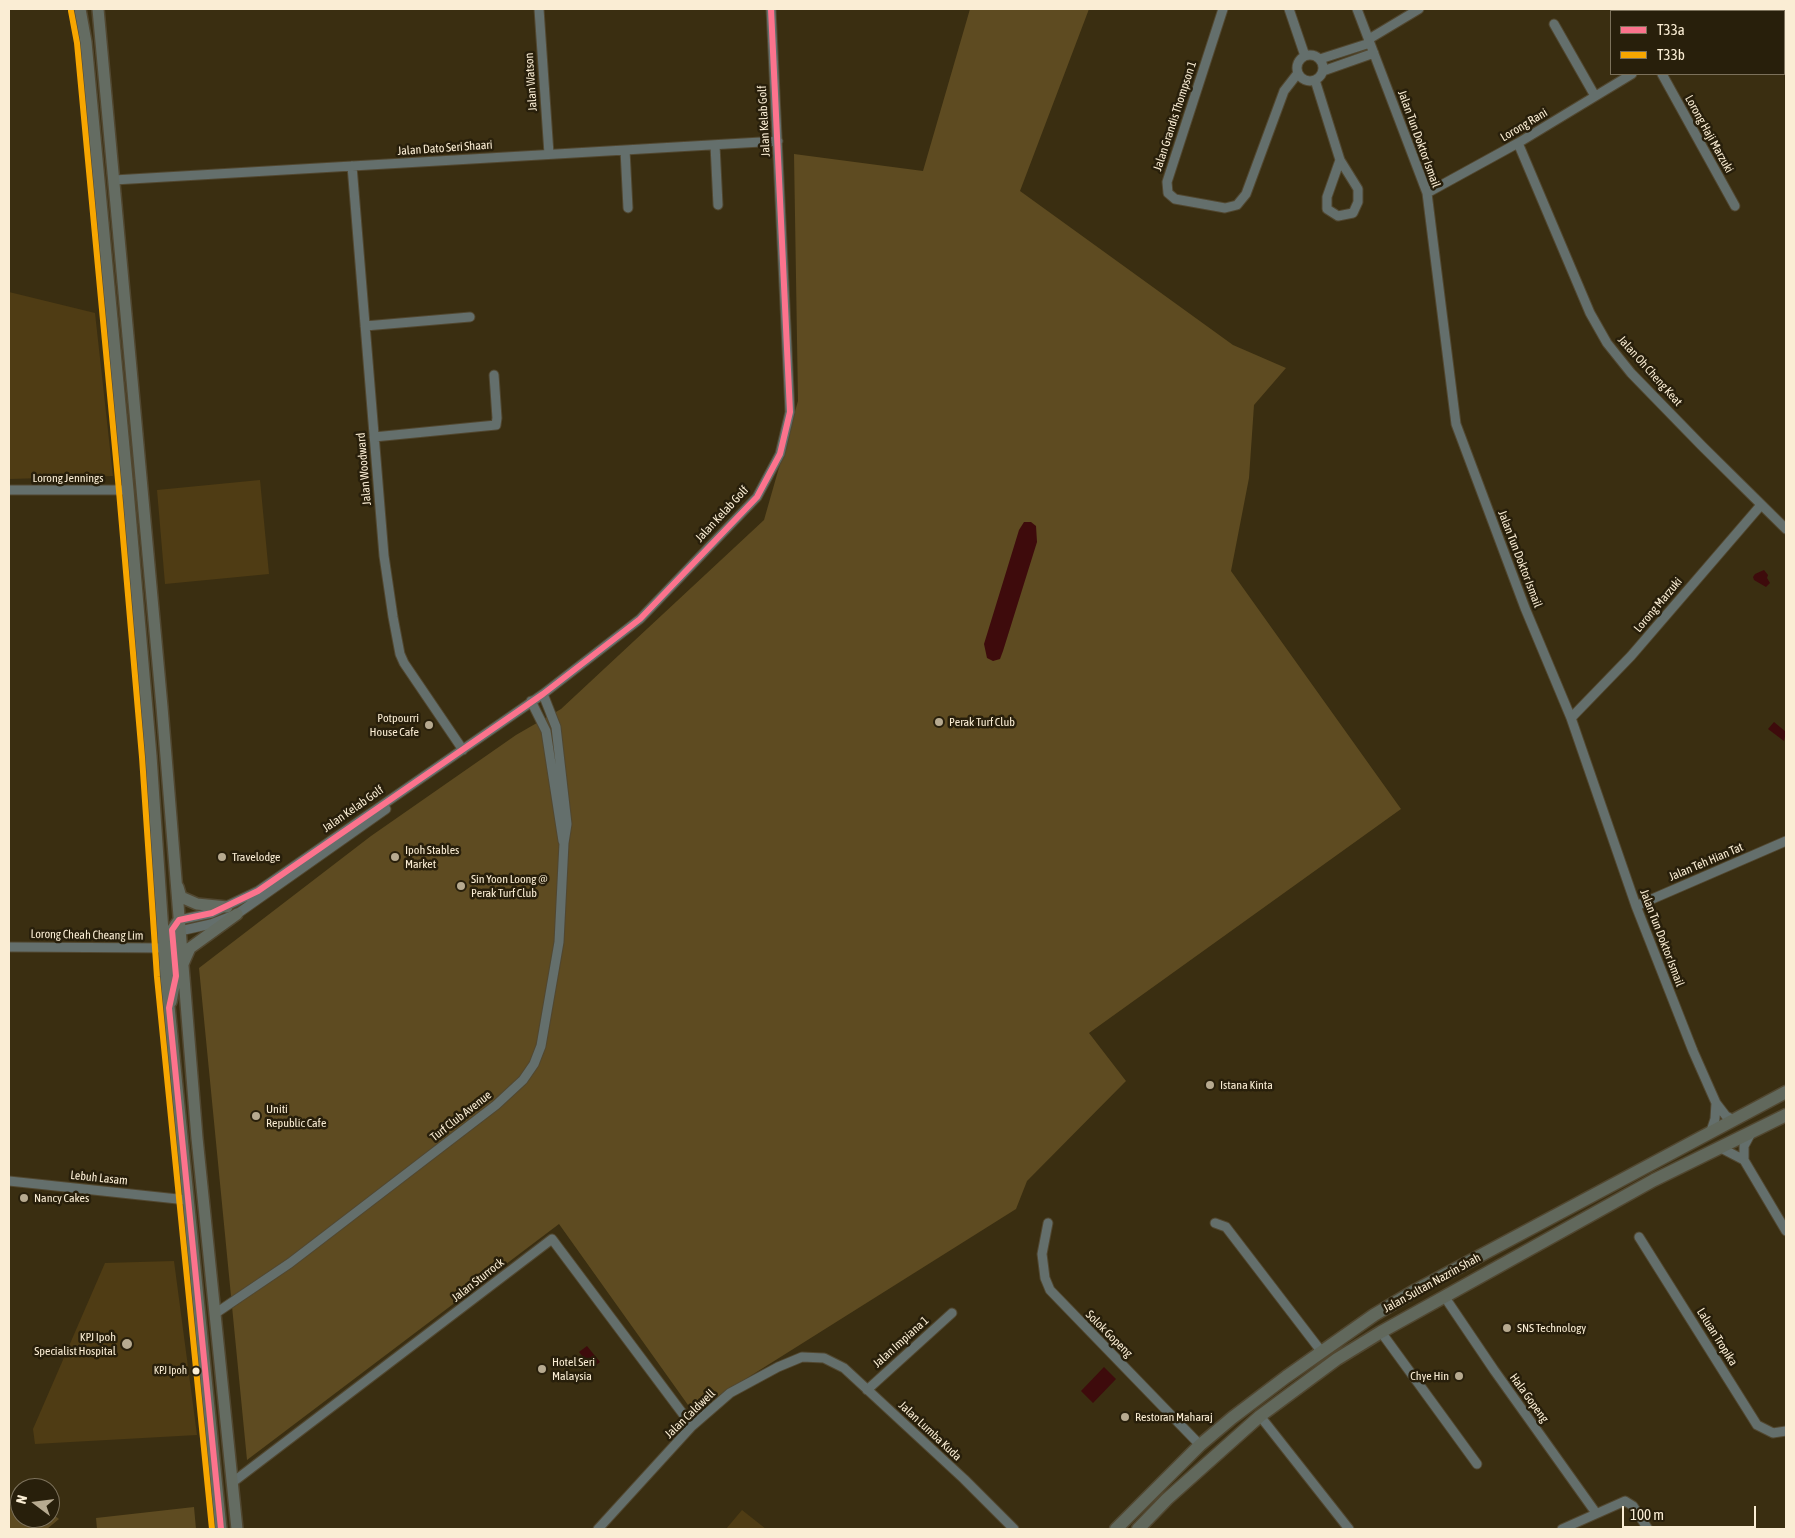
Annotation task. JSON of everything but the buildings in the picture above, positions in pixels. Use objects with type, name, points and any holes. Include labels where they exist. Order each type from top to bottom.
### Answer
[{"type":"highway","name":"Jalan Sultan Nazrin Shah","points":[[1116,1529],[1200,1445],[1246,1406],[1321,1351],[1416,1290],[1786,1092]]},
{"type":"highway","name":"Jalan Sultan Nazrin Shah","points":[[1138,1529],[1167,1499],[1260,1416],[1337,1359],[1444,1296],[1654,1180],[1751,1134],[1786,1115]]},
{"type":"main road","points":[[80,9],[86,42],[128,490],[169,1008],[221,1529]]},
{"type":"main road","points":[[98,9],[176,878],[177,925],[237,1529]]},
{"type":"main road","points":[[158,867],[165,876],[168,915],[177,925]]},
{"type":"main road","points":[[176,878],[181,897],[197,904],[232,910]]},
{"type":"main road","points":[[182,964],[190,948],[232,910]]},
{"type":"main road","points":[[169,1008],[175,987],[172,930],[177,925]]},
{"type":"main road","points":[[210,1421],[217,1408],[219,1345]]},
{"type":"street","name":"Jalan Watson","points":[[539,9],[549,154]]},
{"type":"street","name":"Jalan Kelab Golf","points":[[232,910],[460,756],[464,750],[543,694],[640,619],[757,496],[780,454],[790,412],[771,9]]},
{"type":"street","name":"Jalan Grandis Thompson 1","points":[[1223,9],[1167,182],[1168,193],[1175,199],[1225,208],[1237,205],[1246,194],[1284,90],[1298,73]]},
{"type":"street","points":[[1289,9],[1305,56]]},
{"type":"street","name":"Jalan Tun Doktor Ismail","points":[[1357,9],[1427,193],[1456,424],[1525,608],[1571,718],[1636,906],[1716,1103],[1726,1116],[1734,1120]]},
{"type":"street","points":[[1320,59],[1369,41],[1419,9]]},
{"type":"street","points":[[1554,24],[1595,96]]},
{"type":"street","points":[[1315,80],[1323,71],[1374,53]]},
{"type":"street","points":[[1315,80],[1303,79],[1298,73],[1298,64],[1305,56],[1314,55],[1320,59],[1323,71]]},
{"type":"street","name":"Lorong Rani","points":[[1427,193],[1518,144],[1630,75]]},
{"type":"street","name":"Lorong Haji Marzuki","points":[[1663,75],[1735,206]]},
{"type":"street","points":[[1315,80],[1340,160],[1358,189],[1358,202],[1353,213],[1338,216],[1327,209],[1326,197],[1340,160]]},
{"type":"street","name":"Jalan Dato Seri Shaari","points":[[114,180],[778,141]]},
{"type":"street","points":[[715,144],[718,205]]},
{"type":"street","name":"Jalan Oh Cheng Keat","points":[[1518,144],[1590,313],[1607,343],[1638,379],[1786,529]]},
{"type":"street","points":[[625,150],[628,208]]},
{"type":"street","name":"Jalan Woodward","points":[[352,166],[384,556],[400,654],[464,750]]},
{"type":"street","points":[[365,326],[470,317]]},
{"type":"street","points":[[374,437],[496,425],[494,375]]},
{"type":"street","name":"Lorong Jennings","points":[[9,490],[128,490]]},
{"type":"street","name":"Lorong Marzuki","points":[[1571,718],[1631,656],[1761,505]]},
{"type":"street","name":"Turf Club Avenue","points":[[216,1313],[290,1263],[496,1106],[523,1080],[534,1064],[541,1046],[559,942],[564,844],[567,824],[556,727],[543,694]]},
{"type":"street","name":"Turf Club Avenue","points":[[531,701],[546,731],[559,826],[564,844]]},
{"type":"street","name":"Jalan Kelab Golf","points":[[232,910],[457,752],[464,750]]},
{"type":"street","name":"Jalan Teh Hian Tat","points":[[1636,906],[1786,841]]},
{"type":"street","points":[[177,925],[212,913],[232,910]]},
{"type":"street","name":"Lorong Cheah Cheang Lim","points":[[9,947],[165,948]]},
{"type":"street","points":[[1711,1132],[1715,1119],[1716,1103]]},
{"type":"street","points":[[1751,1134],[1744,1146],[1744,1160],[1786,1230]]},
{"type":"street","points":[[1720,1148],[1744,1160]]},
{"type":"street","name":"Lebuh Lasam","points":[[9,1181],[187,1200]]},
{"type":"street","name":"Solok Gopeng","points":[[1048,1223],[1042,1254],[1045,1278],[1050,1290],[1200,1445]]},
{"type":"street","points":[[1215,1223],[1226,1227],[1321,1351]]},
{"type":"street","name":"Laluan Tropika","points":[[1639,1237],[1757,1425],[1773,1433],[1786,1431]]},
{"type":"street","name":"Jalan Sturrock","points":[[233,1482],[552,1239],[692,1426]]},
{"type":"street","name":"Hala Gopeng","points":[[1444,1296],[1494,1370],[1596,1513]]},
{"type":"street","name":"Jalan Impiana 1","points":[[867,1390],[952,1313]]},
{"type":"street","points":[[1381,1332],[1477,1464]]},
{"type":"street","name":"Jalan Caldwell","points":[[598,1529],[692,1426],[730,1393],[778,1367],[802,1357],[824,1358]]},
{"type":"street","name":"Jalan Lumba Kuda","points":[[824,1358],[844,1368],[1014,1529]]},
{"type":"street","points":[[1260,1416],[1349,1529]]},
{"type":"street","points":[[1562,1529],[1624,1501],[1634,1506],[1648,1529]]},
{"type":"shaded area","name":"Perak Turf Club","points":[[970,9],[1089,9],[1020,191],[1233,345],[1286,368],[1254,405],[1249,478],[1231,571],[1401,809],[1089,1033],[1126,1081],[1027,1181],[1016,1209],[693,1412],[559,1224],[247,1460],[199,968],[371,836],[516,735],[561,709],[764,520],[798,401],[794,154],[923,171]]},
{"type":"shaded area","points":[[9,292],[95,313],[113,476],[9,479]]},
{"type":"shaded area","points":[[260,480],[269,574],[165,584],[157,490]]},
{"type":"shaded area","points":[[1024,522],[1031,522],[1036,526],[1037,542],[1003,651],[1000,659],[993,661],[987,658],[984,644],[1019,530]]},
{"type":"shaded area","points":[[1764,570],[1768,575],[1767,578],[1770,583],[1766,587],[1754,580],[1753,577]]},
{"type":"shaded area","points":[[1774,722],[1786,732],[1784,741],[1768,729]]},
{"type":"shaded area","name":"KPJ Ipoh Specialist Hospital","points":[[174,1261],[197,1435],[35,1444],[33,1429],[105,1263]]},
{"type":"shaded area","points":[[587,1346],[600,1362],[592,1368],[579,1352]]},
{"type":"shaded area","points":[[1104,1367],[1116,1379],[1093,1403],[1081,1391]]},
{"type":"shaded area","points":[[9,1507],[10,1528],[48,1528],[9,1529]]},
{"type":"shaded area","points":[[194,1507],[196,1529],[97,1529],[96,1518]]},
{"type":"shaded area","points":[[742,1510],[766,1529],[726,1529]]},
{"type":"transit line","name":"T33a","points":[[221,1529],[169,1008],[176,976],[172,930],[179,920],[212,913],[258,891],[543,694],[640,619],[757,497],[780,454],[790,412],[771,9]]},
{"type":"transit line","name":"T33b","points":[[71,11],[77,43],[119,491],[142,757],[157,977],[212,1529]]},
{"type":"place","name":"Perak Turf Club","points":[[939,722]]},
{"type":"place","name":"Potpourri House Cafe","points":[[429,725]]},
{"type":"place","name":"Travelodge","points":[[222,857]]},
{"type":"place","name":"Ipoh Stables Market","points":[[395,857]]},
{"type":"place","name":"Sin Yoon Loong @ Perak Turf Club","points":[[461,886]]},
{"type":"place","name":"Istana Kinta","points":[[1210,1085]]},
{"type":"place","name":"Uniti Republic Cafe","points":[[256,1116]]},
{"type":"place","name":"Nancy Cakes","points":[[24,1198]]},
{"type":"place","name":"SNS Technology","points":[[1507,1328]]},
{"type":"place","name":"KPJ Ipoh Specialist Hospital","points":[[127,1344]]},
{"type":"place","name":"Hotel Seri Malaysia","points":[[542,1369]]},
{"type":"place","name":"KPJ Ipoh","points":[[196,1371]]},
{"type":"place","name":"Chye Hin","points":[[1459,1376]]},
{"type":"place","name":"Restoran Maharaj","points":[[1125,1417]]}]
